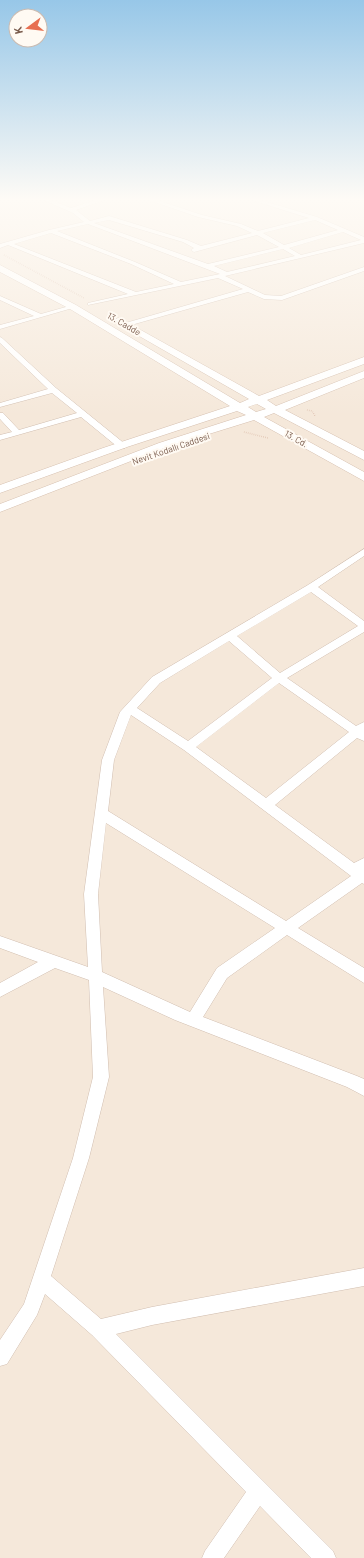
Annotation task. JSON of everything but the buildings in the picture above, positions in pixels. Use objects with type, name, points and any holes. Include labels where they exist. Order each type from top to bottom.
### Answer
[{"type":"main road","name":"13. Cadde","points":[[5,271],[73,307],[234,404]]},
{"type":"main road","name":"13. Cadde","points":[[86,302],[124,325],[247,393]]},
{"type":"main road","name":"Nevit Kodallı Caddesi","points":[[0,489],[195,422],[234,404],[259,400],[326,376],[364,360]]},
{"type":"main road","points":[[183,374],[199,377],[226,393],[234,404]]},
{"type":"main road","name":"Nevit Kodallı Caddesi","points":[[0,508],[163,446],[256,417],[280,412],[293,404],[364,374]]},
{"type":"main road","points":[[273,395],[292,393],[318,383],[326,376]]},
{"type":"main road","points":[[223,380],[245,387],[270,390],[295,387]]},
{"type":"main road","points":[[195,422],[216,409],[214,397],[202,386]]},
{"type":"main road","name":"13. Cd.","points":[[247,393],[364,456]]},
{"type":"main road","points":[[309,397],[300,408],[305,420],[320,433]]},
{"type":"main road","name":"13. Cd.","points":[[234,404],[364,478]]},
{"type":"main road","points":[[280,412],[292,426],[328,445],[348,448]]},
{"type":"street","points":[[77,271],[135,294]]},
{"type":"street","points":[[150,271],[180,284]]},
{"type":"street","points":[[220,271],[228,274]]},
{"type":"street","points":[[86,302],[135,294],[242,271]]},
{"type":"street","points":[[219,276],[264,297],[282,298],[359,271]]},
{"type":"street","points":[[124,325],[248,290]]},
{"type":"street","points":[[0,298],[40,316]]},
{"type":"street","points":[[0,327],[73,307]]},
{"type":"street","points":[[0,339],[53,390],[122,446]]},
{"type":"street","points":[[0,405],[53,390]]},
{"type":"street","points":[[0,438],[83,414]]},
{"type":"street","points":[[0,415],[18,433]]},
{"type":"street","points":[[0,1357],[31,1309],[81,1158],[101,1076],[91,894],[108,760],[124,715],[156,680],[311,588],[364,552]]},
{"type":"street","points":[[188,747],[279,678],[364,627],[311,588]]},
{"type":"street","points":[[230,636],[279,678],[361,731],[266,805]]},
{"type":"street","points":[[130,709],[188,747],[266,805],[361,872],[287,928],[222,973],[193,1020]]},
{"type":"street","points":[[101,813],[364,976]]},
{"type":"street","points":[[0,942],[95,976],[193,1020],[352,1081],[364,1088]]},
{"type":"street","points":[[0,990],[54,961]]},
{"type":"street","points":[[98,1329],[152,1316],[364,1277]]},
{"type":"street","points":[[41,1279],[98,1329],[326,1558]]},
{"type":"street","points":[[212,1558],[259,1490]]},
{"type":"path","points":[[242,432],[269,438]]},
{"type":"shaded area","points":[[0,271],[364,271],[364,1558],[0,1558]]}]
